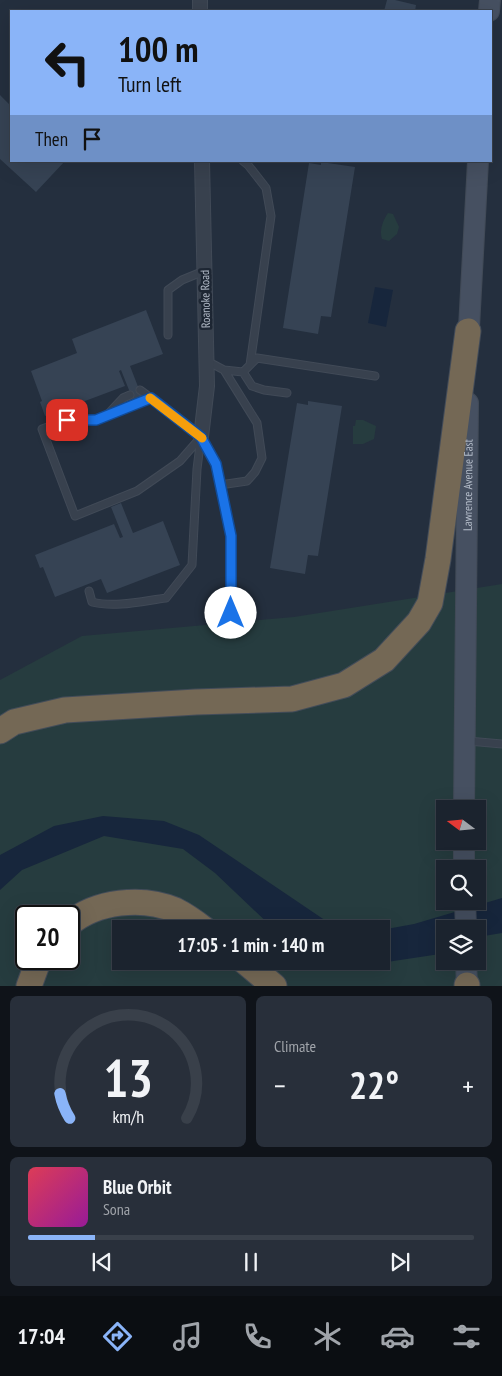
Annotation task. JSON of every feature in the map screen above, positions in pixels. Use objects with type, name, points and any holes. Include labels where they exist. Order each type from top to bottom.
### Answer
[{"type":"highway","points":[[0,730],[14,722],[65,710],[196,702],[292,699],[344,684],[384,660],[419,622],[430,602],[438,560],[468,331]]},
{"type":"highway","points":[[80,916],[108,905],[143,903],[175,910],[190,920]]},
{"type":"highway","points":[[29,986],[35,970]]},
{"type":"highway","points":[[255,970],[274,986]]},
{"type":"main road","name":"Lawrence Avenue East","points":[[464,800],[468,331],[478,162]]},
{"type":"street","name":"Roanoke Road","points":[[201,437],[207,386],[202,162]]},
{"type":"lane","points":[[244,162],[266,188],[271,216],[250,365]]},
{"type":"lane","points":[[168,336],[168,290],[182,280],[204,271]]},
{"type":"lane","points":[[243,372],[257,358],[376,376]]},
{"type":"lane","points":[[206,361],[224,370],[243,372]]},
{"type":"lane","points":[[220,485],[247,481],[255,472],[262,458],[257,423],[224,370]]},
{"type":"lane","points":[[243,372],[252,386],[286,393]]},
{"type":"lane","points":[[140,390],[201,437],[216,464],[231,536],[231,613]]},
{"type":"lane","points":[[107,416],[123,398],[130,395]]},
{"type":"lane","points":[[151,398],[96,420],[67,420],[42,429],[75,516],[137,491],[180,461],[201,437]]},
{"type":"lane","points":[[88,591],[92,602],[100,604],[135,603],[166,598],[192,564],[197,470],[201,437]]},
{"type":"lane","points":[[464,741],[502,744]]},
{"type":"green space","points":[[388,213],[393,214],[399,227],[397,234],[389,241],[382,239],[381,233],[383,222]]},
{"type":"green space","points":[[356,420],[363,420],[376,426],[374,439],[363,444],[353,444],[353,426],[355,426]]},
{"type":"green space","points":[[502,584],[502,986],[0,986],[0,680],[82,636],[294,617]]},
{"type":"water","points":[[375,287],[393,290],[386,327],[368,323]]},
{"type":"water","points":[[103,816],[164,821],[199,835],[325,920],[265,920],[215,873],[183,849],[104,836],[22,870],[0,890],[0,855],[54,826]]},
{"type":"water","points":[[502,898],[502,933],[486,936],[486,920],[436,920],[436,955],[390,962],[390,928],[414,924],[461,910],[486,910],[486,903]]},
{"type":"building","points":[[387,0],[416,5],[415,10],[384,10]]},
{"type":"building","points":[[0,95],[10,105],[10,162],[64,162],[36,192],[0,159]]},
{"type":"building","points":[[321,162],[355,167],[331,317],[321,316],[318,334],[283,328],[309,163],[321,165]]},
{"type":"building","points":[[146,310],[163,354],[130,366],[142,397],[133,400],[121,370],[119,371],[125,386],[45,416],[40,402],[42,401],[31,371],[77,353],[72,339]]},
{"type":"building","points":[[308,401],[342,406],[318,556],[308,555],[305,574],[270,568],[297,403],[308,405]]},
{"type":"building","points":[[121,503],[133,533],[163,521],[180,565],[107,593],[101,579],[55,597],[43,567],[40,568],[35,555],[114,524],[120,538],[123,537],[111,507]]},
{"type":"slow traffic","points":[[150,398],[172,413],[202,438]]},
{"type":"route","points":[[67,420],[96,420],[151,398],[201,437],[216,464],[231,536],[231,613]]}]
